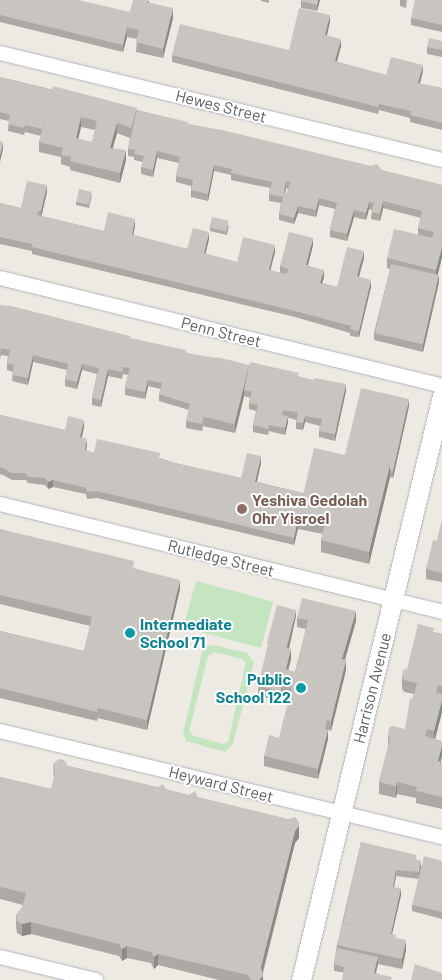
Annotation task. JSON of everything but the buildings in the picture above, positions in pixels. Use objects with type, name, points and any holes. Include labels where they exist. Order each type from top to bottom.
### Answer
[{"type":"street","name":"Hewes Street","points":[[0,53],[442,160]]},
{"type":"street","name":"Penn Street","points":[[0,278],[442,386]]},
{"type":"street","name":"Harrison Avenue","points":[[301,980],[442,396]]},
{"type":"street","name":"Rutledge Street","points":[[0,504],[442,612]]},
{"type":"street","name":"Heyward Street","points":[[0,731],[442,837]]},
{"type":"street","points":[[0,957],[96,980]]},
{"type":"green space","points":[[196,581],[273,602],[261,648],[184,627]]},
{"type":"green space","points":[[213,645],[247,653],[254,662],[233,744],[225,752],[186,741],[183,733],[202,652],[207,646]],"holes":[[[214,652],[242,659],[246,662],[228,742],[223,744],[194,736],[189,731],[208,656]]]},
{"type":"place","name":"Yeshiva Gedolah Ohr Yisroel","points":[[242,509]]},
{"type":"place","name":"Intermediate School 71","points":[[130,633]]},
{"type":"place","name":"Public School 122","points":[[301,688]]}]
